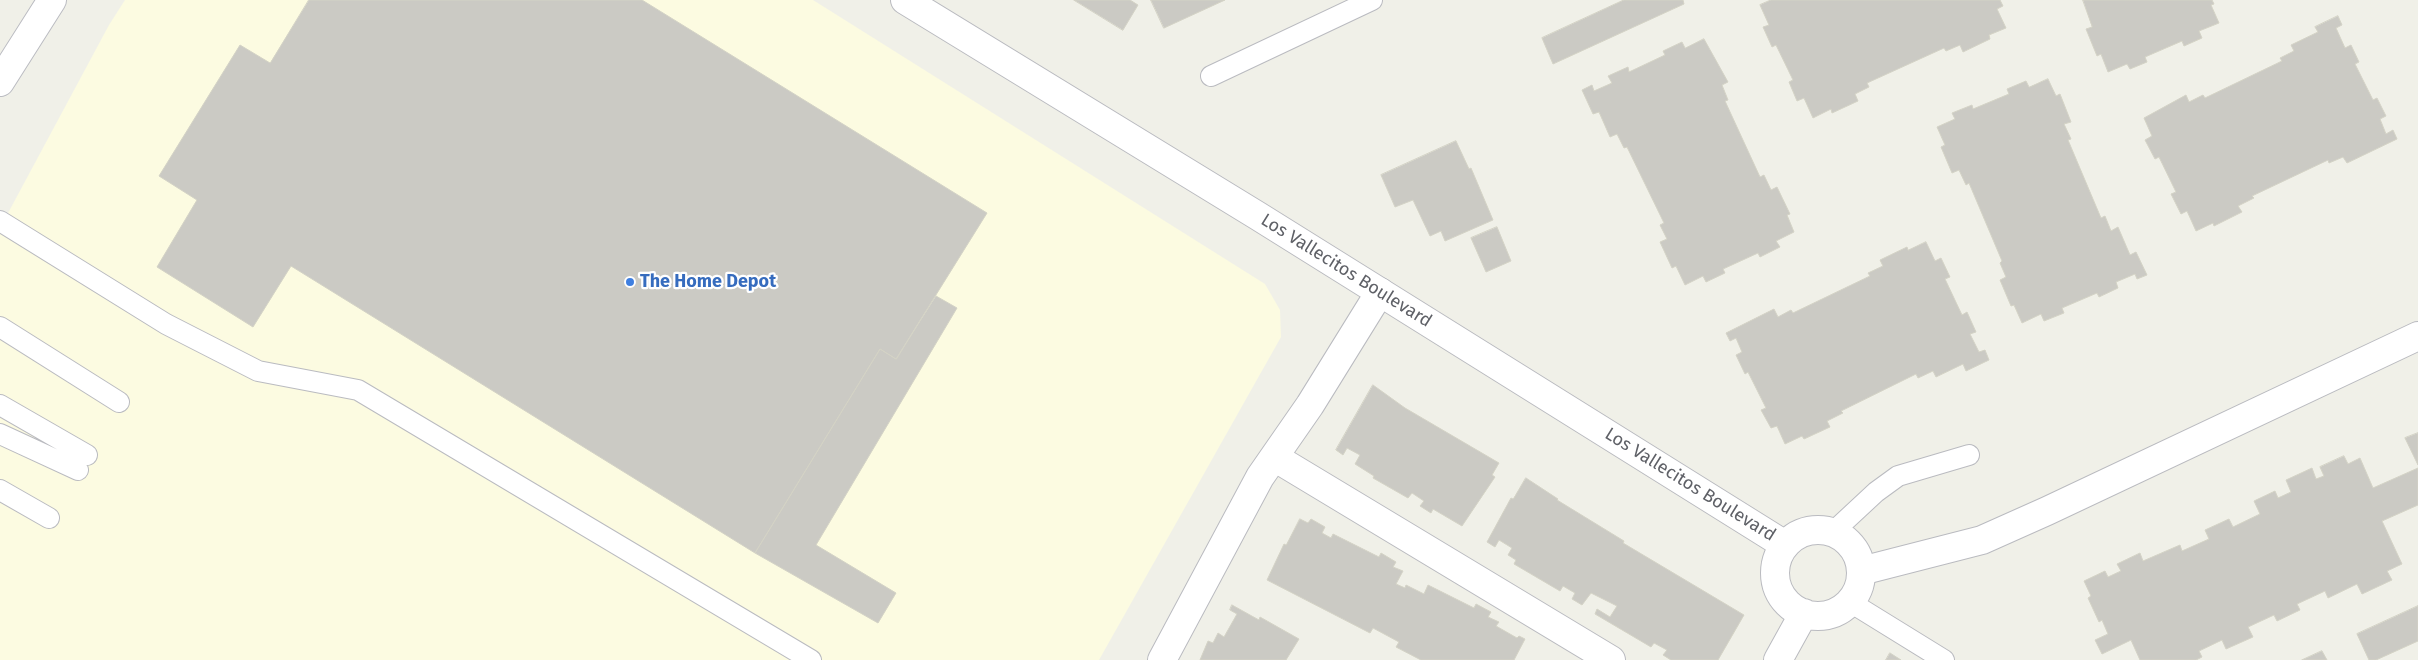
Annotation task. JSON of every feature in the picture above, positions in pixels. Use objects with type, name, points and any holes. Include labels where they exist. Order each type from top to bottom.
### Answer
[{"type":"street","points":[[0,82],[52,0]]},
{"type":"street","name":"Los Vallecitos Boulevard","points":[[906,0],[1380,292],[1785,545]]},
{"type":"street","points":[[1162,660],[1260,477],[1310,405],[1380,292]]},
{"type":"street","points":[[1861,571],[1982,540],[2418,336]]},
{"type":"street","points":[[1274,457],[1599,657]]},
{"type":"street","points":[[1807,531],[1833,532],[1844,538],[1853,547],[1859,559],[1861,582],[1850,602],[1828,615],[1816,616],[1804,613],[1792,607],[1782,596],[1777,584],[1775,570],[1778,557],[1785,545],[1795,536],[1807,531]]},
{"type":"street","points":[[1778,660],[1804,613]]},
{"type":"lane","points":[[1211,76],[1372,0]]},
{"type":"lane","points":[[0,221],[166,324],[258,371],[358,390],[811,660]]},
{"type":"lane","points":[[0,327],[119,402]]},
{"type":"lane","points":[[0,406],[82,463],[0,434]]},
{"type":"lane","points":[[1833,532],[1876,492],[1898,476],[1969,455]]},
{"type":"lane","points":[[0,490],[49,518]]},
{"type":"lane","points":[[1850,602],[1944,660]]},
{"type":"shaded area","points":[[125,0],[813,0],[1265,284],[1280,310],[1281,337],[1099,660],[0,660],[0,228],[109,25]]},
{"type":"building","name":"The Home Depot","points":[[309,0],[642,0],[987,213],[896,359],[880,349],[755,553],[291,266],[253,327],[157,267],[197,200],[159,176],[240,45],[270,63]]},
{"type":"building","points":[[1074,0],[1130,0],[1138,5],[1123,30]]},
{"type":"building","points":[[1151,0],[1225,0],[1164,28]]},
{"type":"building","points":[[1624,0],[1683,0],[1684,4],[1553,64],[1542,38]]},
{"type":"building","points":[[1771,0],[2000,0],[2003,6],[1997,9],[2006,28],[1989,35],[1990,39],[1963,52],[1960,45],[1946,51],[1944,48],[1867,83],[1869,87],[1855,94],[1858,101],[1832,113],[1831,109],[1813,118],[1804,98],[1797,101],[1789,82],[1793,80],[1776,45],[1772,47],[1763,27],[1769,25],[1760,5]]},
{"type":"building","points":[[2083,0],[2212,0],[2214,4],[2211,5],[2219,23],[2199,31],[2202,38],[2184,46],[2182,41],[2145,57],[2147,62],[2130,69],[2127,64],[2108,72],[2101,54],[2097,56],[2086,29],[2092,27]]},
{"type":"building","points":[[2338,16],[2342,25],[2336,28],[2345,48],[2351,45],[2359,62],[2355,64],[2373,100],[2377,98],[2386,116],[2380,119],[2386,134],[2393,130],[2397,139],[2347,163],[2343,157],[2329,163],[2328,160],[2252,196],[2254,198],[2238,206],[2242,212],[2214,226],[2213,223],[2196,231],[2187,211],[2181,214],[2171,194],[2176,192],[2159,157],[2155,159],[2145,140],[2152,136],[2144,118],[2186,95],[2189,102],[2203,95],[2205,98],[2282,61],[2280,58],[2294,51],[2291,45],[2318,32],[2315,27]]},
{"type":"building","points":[[1704,39],[1728,82],[1722,85],[1728,100],[1725,101],[1760,177],[1764,175],[1771,190],[1777,187],[1790,214],[1787,215],[1794,232],[1776,241],[1780,247],[1760,257],[1758,253],[1723,269],[1725,273],[1706,282],[1703,276],[1685,285],[1676,266],[1672,268],[1660,242],[1667,239],[1660,225],[1664,223],[1627,147],[1624,148],[1617,134],[1610,137],[1599,112],[1593,114],[1582,90],[1592,85],[1594,91],[1612,83],[1608,76],[1628,67],[1629,72],[1665,55],[1663,51],[1682,42],[1685,48]]},
{"type":"building","points":[[2048,79],[2056,96],[2060,94],[2071,122],[2064,124],[2071,139],[2068,140],[2101,218],[2105,216],[2111,231],[2118,227],[2130,255],[2136,252],[2147,275],[2137,279],[2135,274],[2116,282],[2118,288],[2099,297],[2097,293],[2062,308],[2064,313],[2044,321],[2041,314],[2022,323],[2014,305],[2011,306],[2000,280],[2006,277],[2000,263],[2002,261],[1969,183],[1966,185],[1959,170],[1952,173],[1941,147],[1945,145],[1937,127],[1955,119],[1952,113],[1972,105],[1973,109],[2009,94],[2007,89],[2026,81],[2029,87]]},
{"type":"building","points":[[1456,141],[1469,169],[1471,168],[1493,220],[1445,241],[1441,231],[1430,236],[1413,200],[1395,207],[1381,175]]},
{"type":"building","points":[[1497,227],[1511,261],[1486,272],[1471,238]]},
{"type":"building","points":[[1926,242],[1935,261],[1941,258],[1950,277],[1945,279],[1962,315],[1967,312],[1976,332],[1970,334],[1979,352],[1985,350],[1989,360],[1966,371],[1963,364],[1936,377],[1933,371],[1918,378],[1916,374],[1841,411],[1843,413],[1827,421],[1830,427],[1804,439],[1802,436],[1785,444],[1777,426],[1771,428],[1761,410],[1766,408],[1748,372],[1745,374],[1736,355],[1742,352],[1736,338],[1730,341],[1726,333],[1774,309],[1778,317],[1791,310],[1793,313],[1870,276],[1868,273],[1883,266],[1880,260],[1907,247],[1908,250]]},
{"type":"building","points":[[936,296],[957,308],[816,545],[896,593],[878,623],[755,553],[880,349],[896,359]]},
{"type":"building","points":[[1373,385],[1405,408],[1499,463],[1492,475],[1495,477],[1462,526],[1433,509],[1431,513],[1420,506],[1424,501],[1412,493],[1408,498],[1373,478],[1374,476],[1355,464],[1360,455],[1347,448],[1343,455],[1336,450]]},
{"type":"building","points":[[2418,433],[2418,465],[2405,438]]},
{"type":"building","points":[[2344,456],[2348,464],[2360,458],[2373,488],[2418,468],[2418,505],[2382,521],[2402,564],[2387,571],[2392,580],[2362,594],[2357,584],[2328,598],[2325,591],[2297,604],[2300,610],[2277,621],[2274,615],[2248,627],[2253,637],[2226,649],[2222,640],[2199,651],[2202,657],[2196,660],[2140,660],[2131,640],[2102,654],[2095,640],[2108,634],[2102,620],[2099,622],[2088,598],[2091,596],[2084,581],[2105,571],[2108,577],[2121,571],[2117,564],[2140,553],[2143,561],[2180,545],[2182,551],[2209,539],[2205,530],[2229,519],[2233,527],[2260,514],[2254,501],[2275,491],[2278,498],[2291,492],[2286,480],[2312,468],[2316,479],[2324,476],[2320,467]]},
{"type":"building","points":[[1526,478],[1557,500],[1624,541],[1623,543],[1744,615],[1718,660],[1671,660],[1663,655],[1667,650],[1654,643],[1651,647],[1595,614],[1597,609],[1610,617],[1617,606],[1591,593],[1582,605],[1572,599],[1575,593],[1563,586],[1560,591],[1514,564],[1516,560],[1508,555],[1512,548],[1499,540],[1495,547],[1487,542],[1511,498],[1513,499]]},
{"type":"building","points":[[1300,519],[1308,523],[1311,519],[1325,527],[1322,533],[1331,538],[1333,534],[1379,557],[1381,553],[1396,562],[1393,567],[1403,571],[1396,584],[1405,588],[1406,585],[1424,594],[1428,585],[1474,608],[1476,604],[1491,612],[1488,617],[1499,622],[1496,626],[1517,638],[1519,636],[1525,639],[1514,660],[1421,660],[1396,647],[1399,642],[1373,628],[1370,633],[1267,580],[1284,544],[1286,545]]},
{"type":"building","points":[[1232,605],[1259,620],[1260,617],[1299,639],[1286,660],[1200,660],[1208,641],[1213,643],[1218,633],[1224,637],[1237,614],[1230,610]]},
{"type":"building","points":[[2418,606],[2418,641],[2376,660],[2369,660],[2357,634]]},
{"type":"building","points":[[2322,651],[2327,660],[2302,660]]},
{"type":"building","points":[[1890,653],[1901,660],[1886,660]]},
{"type":"place","name":"The Home Depot","points":[[630,282]]}]
